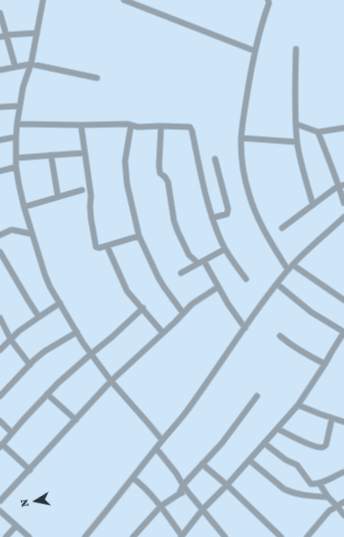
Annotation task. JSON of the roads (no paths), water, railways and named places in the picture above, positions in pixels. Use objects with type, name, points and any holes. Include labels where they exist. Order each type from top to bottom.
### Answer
[{"type":"street","points":[[44,0],[31,64],[23,88],[17,124],[16,167],[24,207],[45,275],[83,343],[111,381],[162,440]]},
{"type":"street","points":[[124,0],[255,51]]},
{"type":"street","points":[[268,0],[249,77],[241,138],[242,160],[249,196],[267,237],[288,270]]},
{"type":"street","points":[[0,13],[15,66]]},
{"type":"street","points":[[0,36],[37,33]]},
{"type":"street","points":[[296,49],[296,124],[303,172],[313,205]]},
{"type":"street","points":[[0,70],[31,64],[97,78]]},
{"type":"street","points":[[0,107],[20,106]]},
{"type":"street","points":[[17,124],[130,124],[138,127],[190,127],[192,129],[203,184],[212,218],[222,245],[246,279]]},
{"type":"street","points":[[130,124],[126,161],[127,184],[139,236],[164,288],[183,313]]},
{"type":"street","points":[[296,124],[318,132],[344,128]]},
{"type":"street","points":[[80,125],[91,196],[91,219],[97,248],[139,236]]},
{"type":"street","points":[[161,126],[160,174],[166,177],[168,182],[174,221],[183,244],[189,255],[201,262],[245,328]]},
{"type":"street","points":[[318,132],[330,163],[342,185],[344,203]]},
{"type":"street","points":[[0,140],[16,137]]},
{"type":"street","points":[[241,138],[298,142]]},
{"type":"street","points":[[16,158],[85,154]]},
{"type":"street","points":[[51,155],[58,197]]},
{"type":"street","points":[[212,218],[227,214],[228,209],[215,159]]},
{"type":"street","points":[[0,171],[16,167]]},
{"type":"street","points":[[282,228],[334,189],[342,185]]},
{"type":"street","points":[[24,207],[82,190]]},
{"type":"street","points":[[85,537],[162,440],[186,413],[276,284],[301,256],[344,217]]},
{"type":"street","points":[[0,235],[11,230],[32,234]]},
{"type":"street","points":[[107,246],[127,292],[163,332]]},
{"type":"street","points":[[180,273],[225,249]]},
{"type":"street","points":[[0,252],[38,317]]},
{"type":"street","points":[[293,265],[344,300]]},
{"type":"street","points":[[133,478],[145,487],[161,506],[182,536],[203,509],[227,485],[298,405],[344,332],[311,312],[276,284]]},
{"type":"street","points":[[0,501],[111,381],[192,304],[218,287]]},
{"type":"street","points":[[0,350],[19,331],[60,303]]},
{"type":"street","points":[[30,470],[1,445],[58,383],[112,337],[143,308]]},
{"type":"street","points":[[0,318],[11,340],[30,365]]},
{"type":"street","points":[[0,396],[34,360],[45,351],[77,332]]},
{"type":"street","points":[[280,336],[288,344],[325,364]]},
{"type":"street","points":[[47,394],[76,420]]},
{"type":"street","points":[[179,494],[183,485],[222,443],[257,396]]},
{"type":"street","points":[[298,405],[344,422]]},
{"type":"street","points":[[278,429],[322,448],[326,445],[332,418]]},
{"type":"street","points":[[0,421],[12,434]]},
{"type":"street","points":[[264,443],[286,460],[297,465],[311,484],[319,483],[344,472]]},
{"type":"street","points":[[156,448],[176,473],[188,492],[225,537]]},
{"type":"street","points":[[249,460],[284,489],[300,494],[328,497]]},
{"type":"street","points":[[202,464],[227,485],[281,537]]},
{"type":"street","points":[[319,483],[328,497],[344,515]]},
{"type":"street","points":[[133,537],[161,506],[179,494],[188,492]]},
{"type":"street","points":[[310,536],[329,511],[344,502]]},
{"type":"street","points":[[0,511],[29,537]]},
{"type":"street","points":[[6,537],[16,526]]}]
